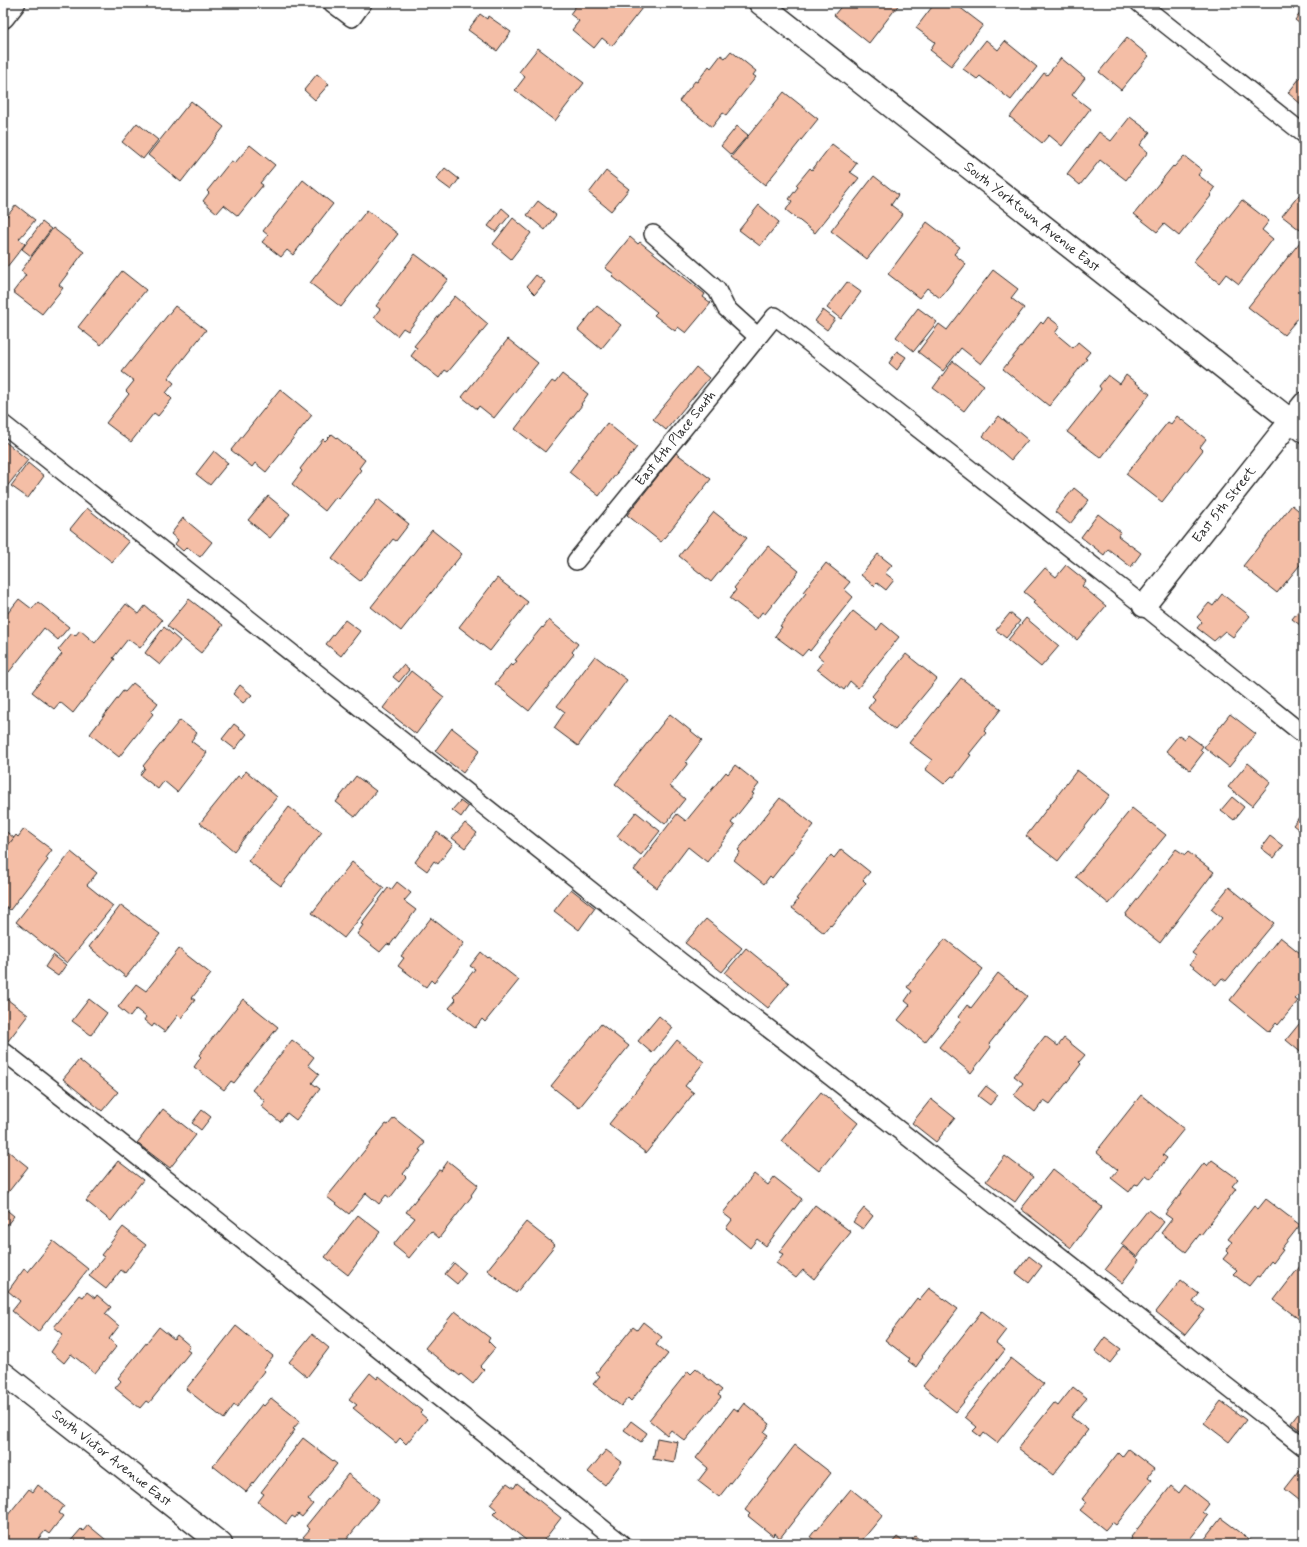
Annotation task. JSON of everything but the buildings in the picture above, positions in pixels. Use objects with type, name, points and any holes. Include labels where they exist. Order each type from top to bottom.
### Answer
[{"type":"street","points":[[3,17],[14,3]]},
{"type":"street","name":"South Yorktown Avenue East","points":[[760,3],[1300,419]]},
{"type":"street","name":"East 5th Street","points":[[1144,606],[1300,419]]},
{"type":"street","name":"South Victor Avenue East","points":[[3,1372],[221,1544]]},
{"type":"lane","points":[[332,3],[352,18],[363,3]]},
{"type":"lane","points":[[1139,3],[1304,134]]},
{"type":"lane","points":[[653,234],[717,290],[726,308],[758,337]]},
{"type":"lane","name":"East 4th Place South","points":[[576,561],[775,316],[1144,606]]},
{"type":"lane","points":[[3,424],[680,962],[794,1048],[1304,1447]]},
{"type":"lane","points":[[1144,606],[1304,735]]},
{"type":"lane","points":[[3,1052],[112,1136],[622,1544]]}]
